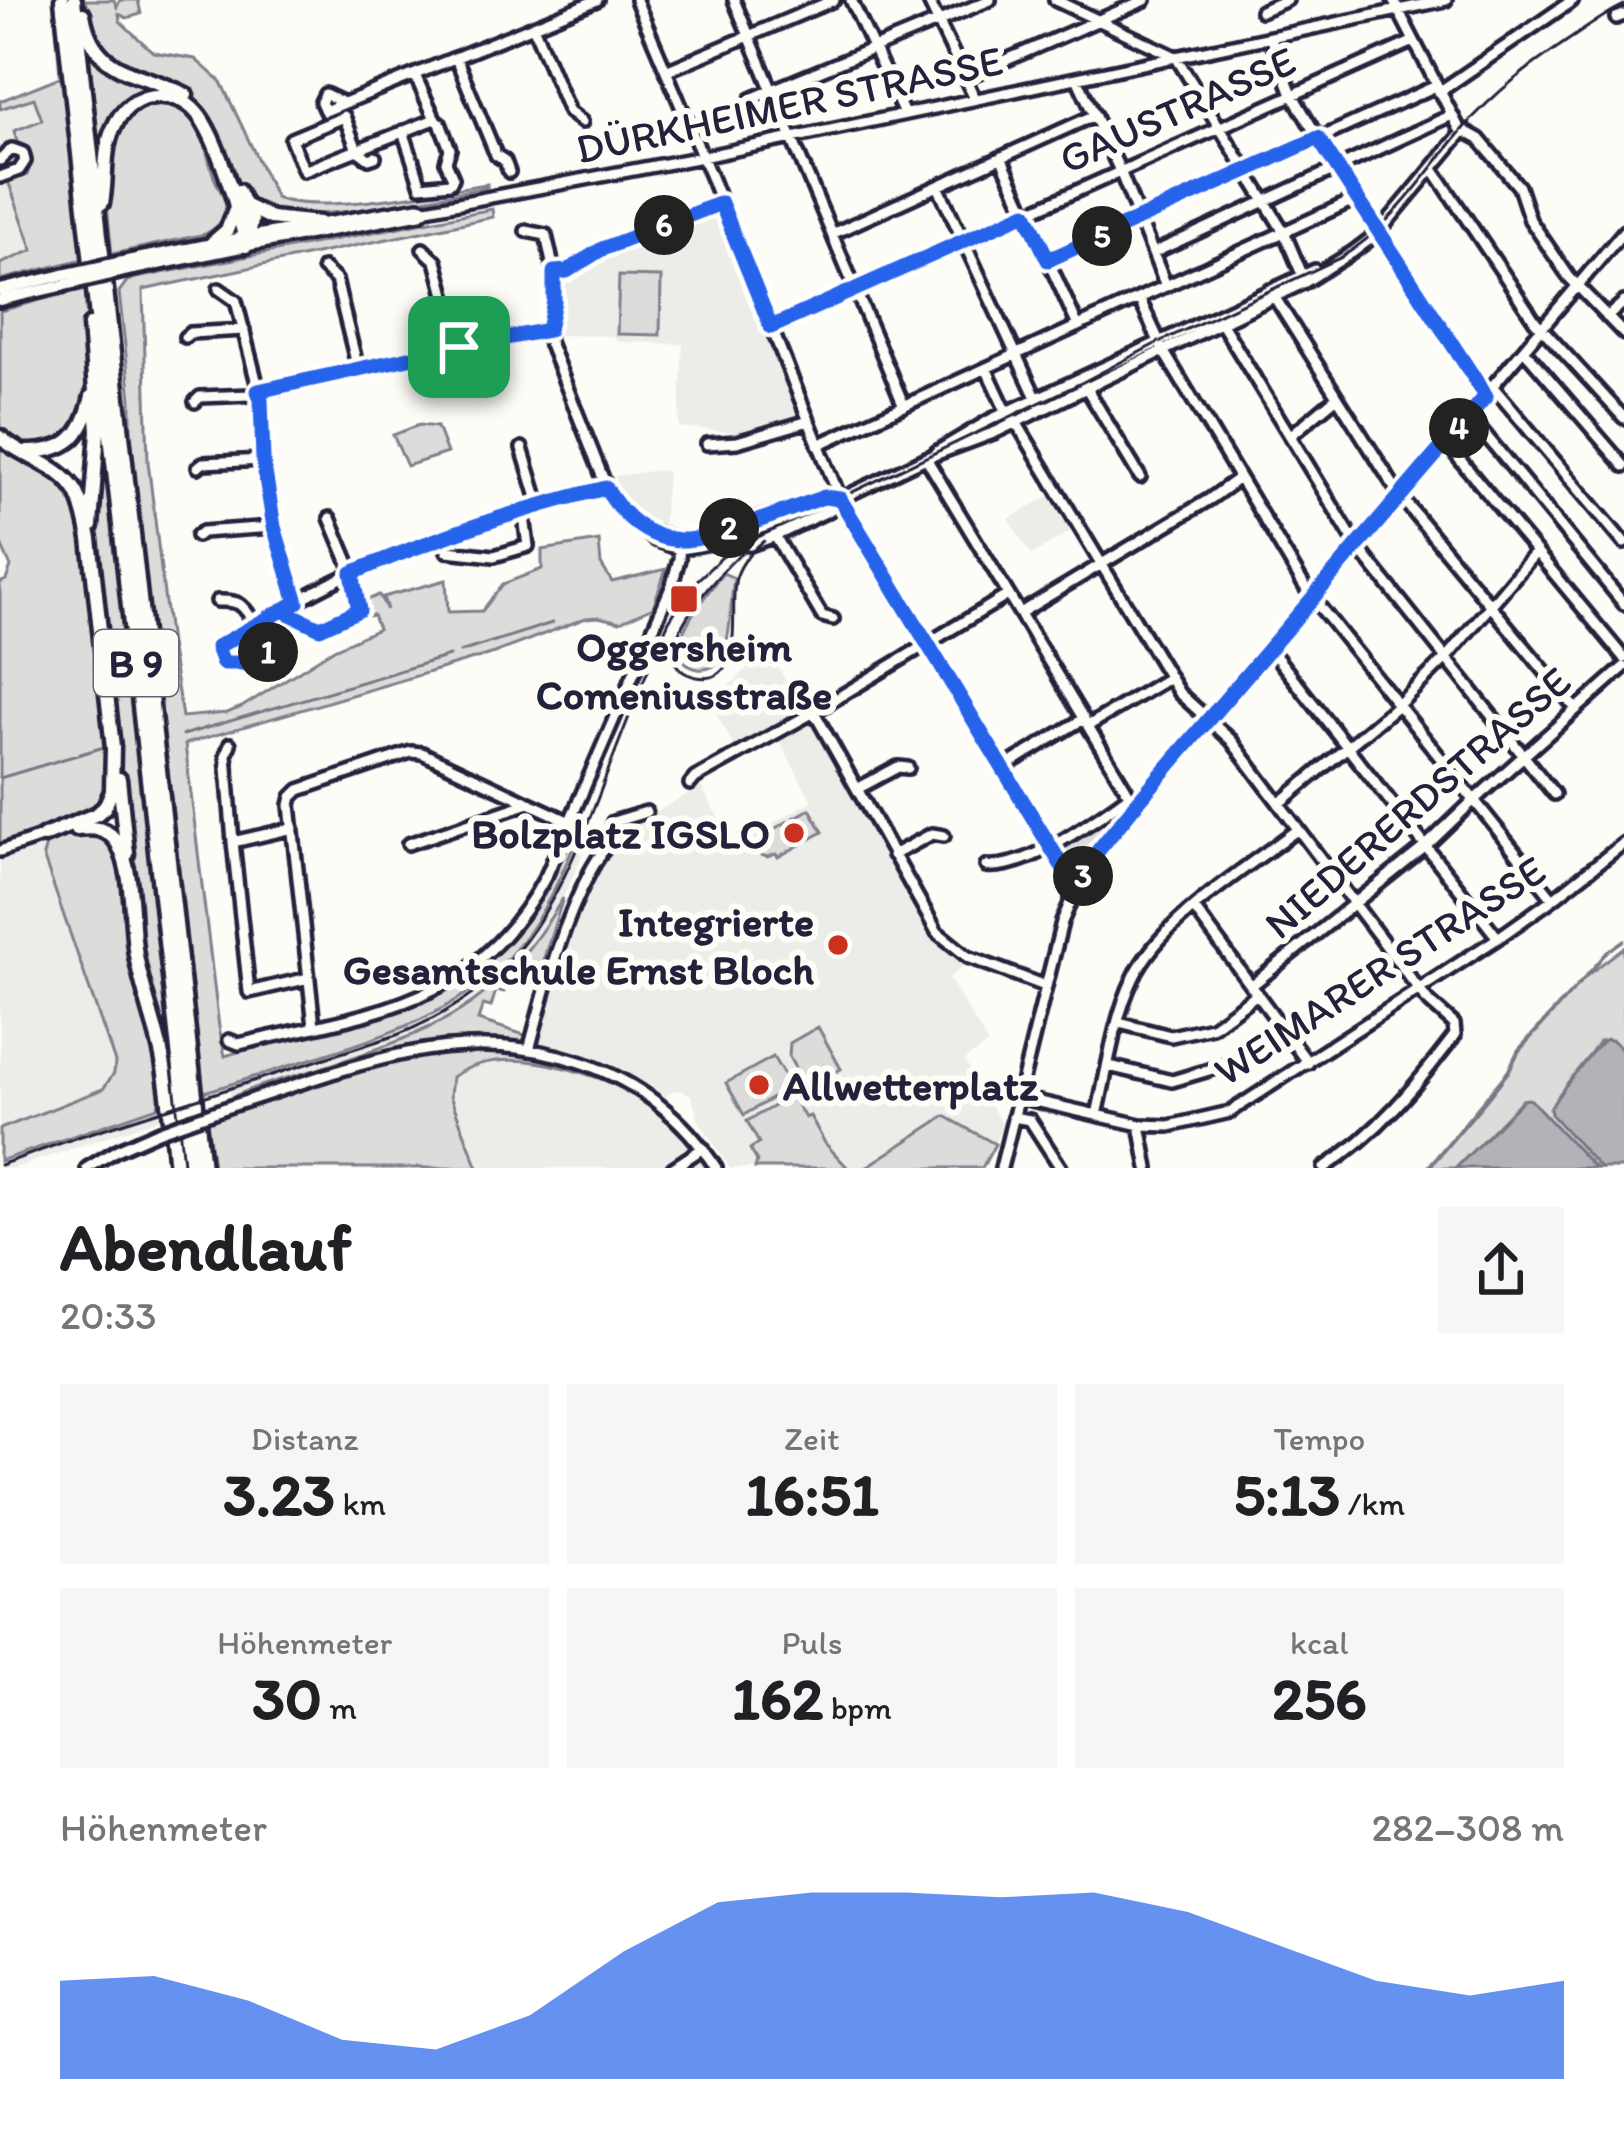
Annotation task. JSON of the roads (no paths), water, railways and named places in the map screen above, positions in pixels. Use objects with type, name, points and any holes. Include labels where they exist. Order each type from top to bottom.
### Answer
[{"type":"highway","name":"B 9","points":[[62,0],[191,1168]]},
{"type":"highway","name":"B 9","points":[[78,0],[203,1168]]},
{"type":"highway","points":[[78,0],[87,33],[108,62],[169,86],[200,107],[241,206],[252,221],[247,240]]},
{"type":"highway","name":"B 9","points":[[98,219],[114,125],[128,106],[154,96],[175,97],[199,115],[241,206]]},
{"type":"highway","points":[[241,206],[271,218],[320,223]]},
{"type":"highway","points":[[212,243],[241,206]]},
{"type":"highway","points":[[90,539],[98,446],[90,323],[96,303]]},
{"type":"highway","points":[[22,452],[52,450],[69,442],[87,418],[95,383]]},
{"type":"highway","name":"B 9","points":[[0,437],[59,473],[82,506],[90,539],[136,957],[184,1097]]},
{"type":"highway","points":[[44,836],[88,820],[105,807],[113,778],[113,748]]},
{"type":"highway","points":[[63,830],[92,828],[109,833],[118,844],[127,876]]},
{"type":"highway","points":[[146,996],[162,1058],[176,1168]]},
{"type":"main road","name":"DÜRKHEIMER STRASSE","points":[[133,264],[212,243],[247,240]]},
{"type":"main road","name":"DÜRKHEIMER STRASSE","points":[[0,290],[247,240]]},
{"type":"main road","name":"DÜRKHEIMER STRASSE","points":[[0,300],[64,280]]},
{"type":"street","points":[[435,118],[304,171],[291,139],[455,58],[597,0]]},
{"type":"street","points":[[636,0],[840,499],[1076,889]]},
{"type":"street","points":[[734,0],[904,406]]},
{"type":"street","points":[[665,71],[834,0]]},
{"type":"street","points":[[851,0],[904,114]]},
{"type":"street","points":[[928,0],[975,100]]},
{"type":"street","points":[[752,99],[990,0]]},
{"type":"street","points":[[1054,0],[1176,57],[1284,232],[1304,279]]},
{"type":"street","points":[[964,78],[1145,0]]},
{"type":"street","points":[[1261,11],[1288,0]]},
{"type":"street","name":"DÜRKHEIMER STRASSE","points":[[247,240],[320,223],[427,209],[683,161],[1270,37],[1396,5],[1446,0]]},
{"type":"street","points":[[1048,260],[1437,89],[1573,0]]},
{"type":"street","points":[[1396,5],[1452,116],[1480,139],[1519,187],[1530,220],[1578,287],[1624,334]]},
{"type":"street","points":[[533,26],[569,112],[582,122]]},
{"type":"street","points":[[1270,37],[1292,94],[1378,233],[1492,392],[1624,543]]},
{"type":"street","name":"GAUSTRASSE","points":[[771,327],[1414,41]]},
{"type":"street","points":[[455,58],[496,155],[509,172]]},
{"type":"street","points":[[1077,78],[1166,286]]},
{"type":"street","points":[[403,131],[421,186],[450,183],[453,178],[446,162],[450,149],[416,81]]},
{"type":"street","points":[[344,111],[357,150],[369,159],[375,157]]},
{"type":"street","points":[[832,234],[1095,116]]},
{"type":"street","points":[[1153,253],[1452,116]]},
{"type":"street","points":[[526,231],[546,235],[554,272],[548,330],[553,356],[606,488],[623,513],[655,540],[680,545],[721,541],[748,545],[830,510],[840,499],[931,457],[947,444],[1161,347],[1353,252],[1378,233],[1464,130]]},
{"type":"street","points":[[683,161],[694,137]]},
{"type":"street","points":[[0,160],[12,148],[23,153],[25,161],[19,170],[0,177]]},
{"type":"street","points":[[1001,158],[1078,326]]},
{"type":"street","points":[[1432,169],[1546,331],[1624,418]]},
{"type":"street","points":[[938,186],[1039,404]]},
{"type":"street","points":[[818,445],[1356,199]]},
{"type":"street","points":[[554,272],[567,271],[602,249],[721,203]]},
{"type":"street","name":"DÜRKHEIMER STRASSE","points":[[247,240],[420,214],[427,209]]},
{"type":"street","points":[[1001,1168],[1062,922],[1097,852],[1132,800],[1527,353],[1624,231]]},
{"type":"street","points":[[423,249],[436,261],[459,347]]},
{"type":"street","points":[[323,268],[336,280],[358,368]]},
{"type":"street","points":[[219,289],[236,301],[244,330],[261,399],[263,460],[274,527],[297,602]]},
{"type":"street","points":[[1161,347],[1222,324],[1273,294]]},
{"type":"street","points":[[1273,294],[1400,496],[1576,709]]},
{"type":"street","points":[[1139,298],[1161,347],[1313,597],[1553,899]]},
{"type":"street","points":[[1607,316],[1624,302]]},
{"type":"street","points":[[1222,324],[1357,547],[1554,794]]},
{"type":"street","points":[[184,337],[244,330]]},
{"type":"street","points":[[195,402],[200,397],[251,394],[548,330]]},
{"type":"street","points":[[1527,353],[1624,466]]},
{"type":"street","points":[[986,368],[1179,693],[1231,740],[1427,1000],[1454,1024],[1455,1035],[1394,1111],[1324,1168]]},
{"type":"street","points":[[1084,383],[1140,477]]},
{"type":"street","points":[[1290,436],[1337,397]]},
{"type":"street","points":[[1470,416],[1624,604]]},
{"type":"street","points":[[707,444],[737,442],[809,421]]},
{"type":"street","points":[[1446,443],[1624,663]]},
{"type":"street","points":[[522,448],[539,504]]},
{"type":"street","points":[[931,457],[1132,800]]},
{"type":"street","points":[[198,467],[263,460]]},
{"type":"street","points":[[1020,613],[1239,478]]},
{"type":"street","points":[[268,618],[268,663],[223,663],[217,647],[282,610],[352,573],[441,536],[606,488]]},
{"type":"street","points":[[680,545],[824,497],[840,499]]},
{"type":"street","points":[[441,536],[448,551],[494,556],[528,546],[523,509]]},
{"type":"street","points":[[282,610],[320,628],[359,610],[352,573],[330,518]]},
{"type":"street","points":[[197,536],[274,527]]},
{"type":"street","points":[[775,536],[822,616],[833,619]]},
{"type":"street","points":[[230,1040],[239,1044],[412,1001],[469,968],[508,933],[547,874],[672,585],[680,545]]},
{"type":"street","points":[[1279,804],[1400,704],[1536,552]]},
{"type":"street","points":[[690,784],[1008,595]]},
{"type":"street","points":[[217,601],[236,600],[256,625]]},
{"type":"street","points":[[1270,649],[1498,938]]},
{"type":"street","name":"NIEDERERDSTRASSE","points":[[1119,1023],[1171,1036],[1212,1027],[1426,846],[1624,663]]},
{"type":"street","points":[[1002,768],[1080,721],[1091,724],[1169,677]]},
{"type":"street","points":[[814,712],[937,932],[968,957],[1046,986]]},
{"type":"street","points":[[230,744],[226,755],[232,842],[249,992],[309,977]]},
{"type":"street","points":[[314,1026],[290,805],[299,790],[410,752],[422,753],[570,821]]},
{"type":"street","points":[[856,789],[898,767],[908,769]]},
{"type":"street","points":[[986,866],[1022,861],[1132,800]]},
{"type":"street","points":[[408,844],[529,803]]},
{"type":"street","points":[[529,1050],[565,924],[613,832],[613,822],[646,812]]},
{"type":"street","points":[[232,842],[292,828]]},
{"type":"street","points":[[1097,1115],[1119,1023],[1137,972],[1156,942],[1298,829]]},
{"type":"street","points":[[893,855],[932,834],[944,836]]},
{"type":"street","points":[[0,851],[44,836]]},
{"type":"street","name":"WEIMARER STRASSE","points":[[1018,1097],[1141,1126],[1169,1126],[1230,1112],[1498,938],[1624,843]]},
{"type":"street","points":[[1194,908],[1308,1063]]},
{"type":"street","points":[[1109,1066],[1172,1081],[1234,1063],[1283,1030]]},
{"type":"street","points":[[87,1168],[130,1143],[231,1106],[406,1053],[464,1046],[529,1050],[607,1071],[665,1108],[716,1168]]},
{"type":"street","points":[[1013,1117],[1030,1120],[1061,1168]]},
{"type":"street","points":[[1141,1126],[1148,1168]]},
{"type":"street","points":[[673,1168],[703,1148]]},
{"type":"waterway","points":[[460,652],[552,623]]},
{"type":"waterway","points":[[183,735],[449,656]]},
{"type":"waterway","points":[[0,778],[104,747]]},
{"type":"waterway","points":[[1578,985],[1624,940]]},
{"type":"waterway","points":[[1429,1168],[1509,1071],[1519,1051],[1573,991]]},
{"type":"tram line","points":[[722,557],[1340,258],[1391,216],[1501,90],[1624,5]]},
{"type":"tram line","points":[[742,552],[702,596],[677,636],[674,655],[679,669],[697,677],[713,676],[723,669],[733,641],[736,578],[747,557],[764,541]]},
{"type":"railway","points":[[0,1165],[397,1035],[472,994],[525,942],[564,878],[669,621],[692,585],[722,557]]},
{"type":"place","name":"Oggersheim Comeniusstraße","points":[[684,599]]},
{"type":"place","name":"Bolzplatz IGSLO","points":[[794,833]]},
{"type":"place","name":"Integrierte Gesamtschule Ernst Bloch","points":[[838,945]]},
{"type":"place","name":"Allwetterplatz","points":[[759,1085]]}]
